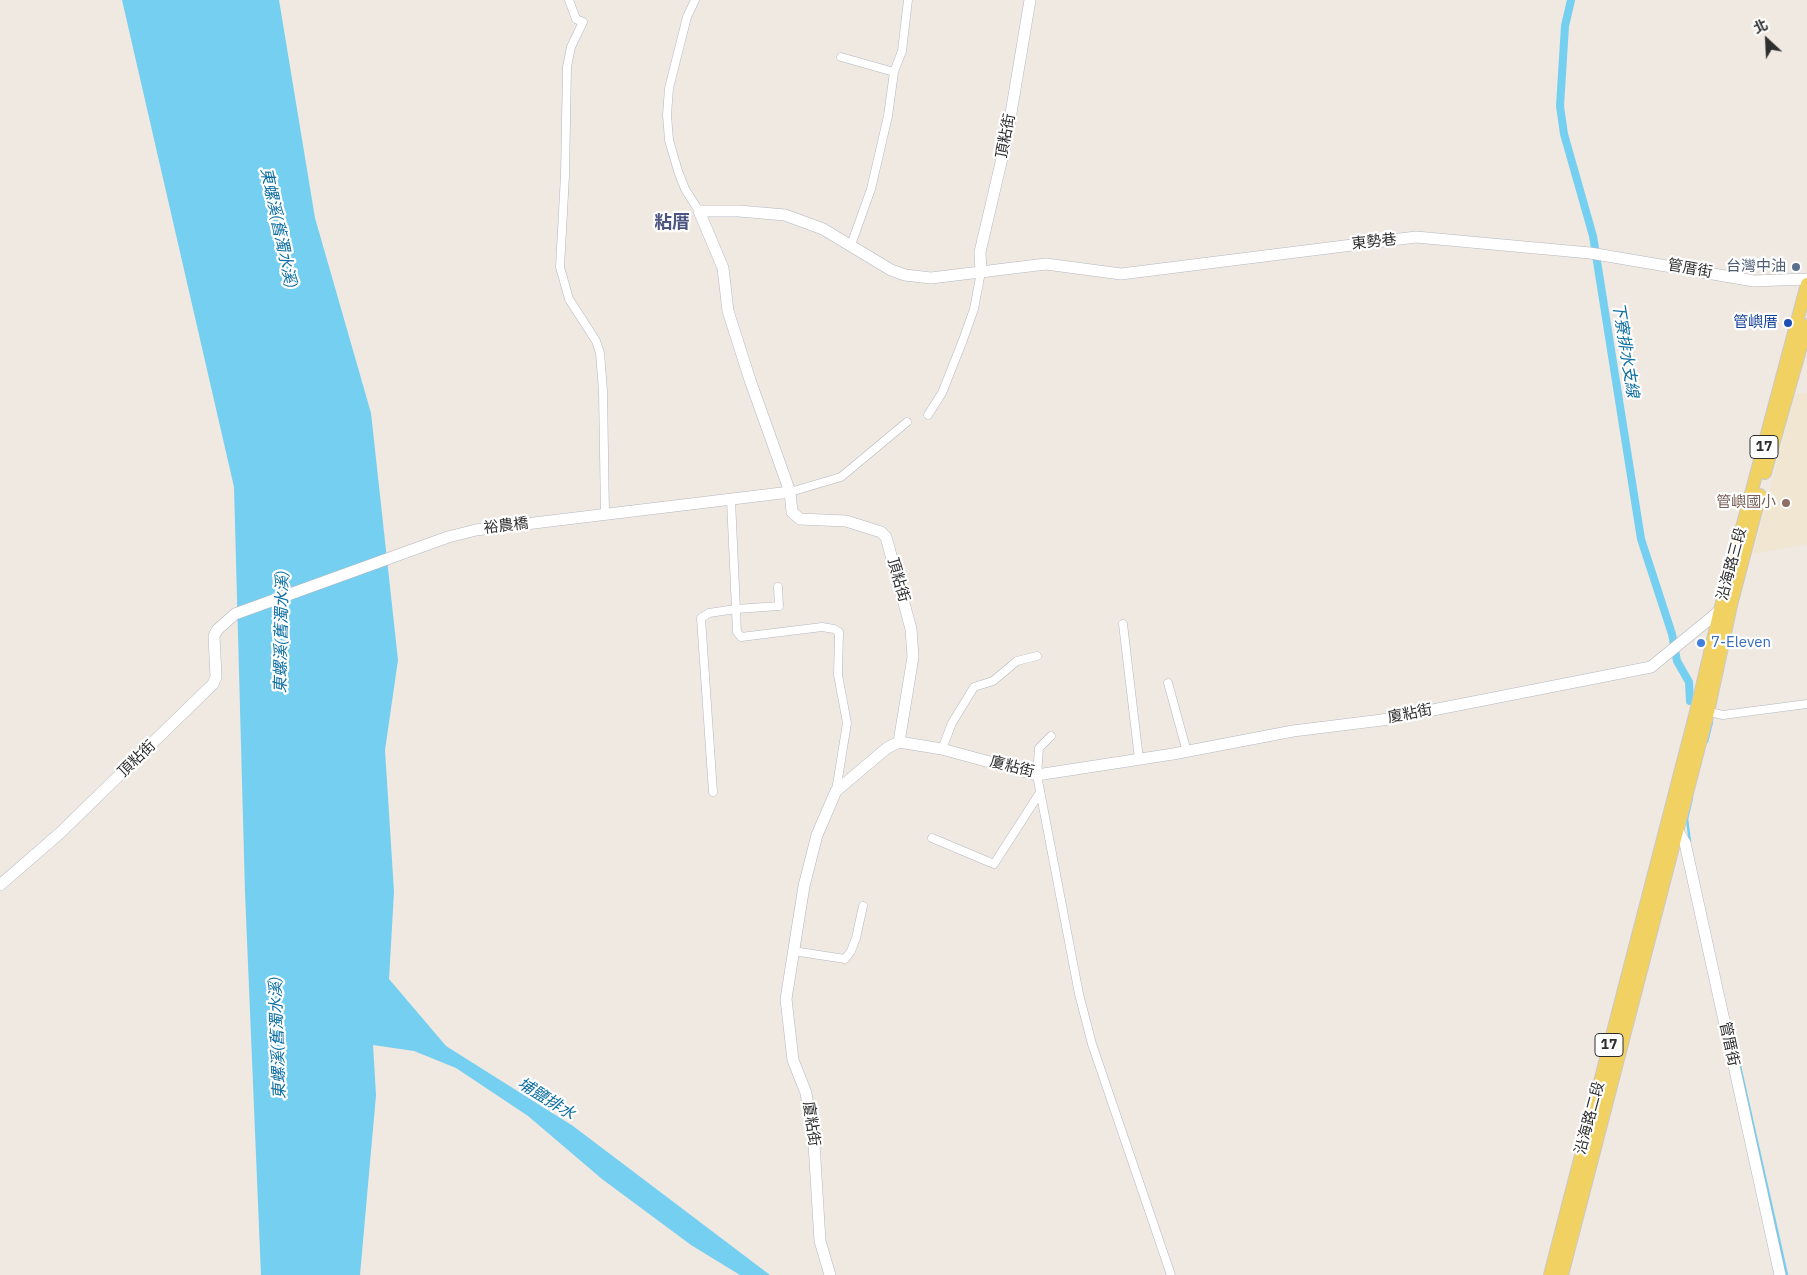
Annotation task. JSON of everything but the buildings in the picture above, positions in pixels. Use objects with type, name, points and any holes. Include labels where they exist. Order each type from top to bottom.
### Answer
[{"type":"main road","name":"沿海路三段","points":[[1676,828],[1726,607],[1807,284]]},
{"type":"main road","name":"沿海路三段","points":[[1761,473],[1807,325]]},
{"type":"main road","name":"沿海路三段","points":[[1669,816],[1702,710]]},
{"type":"main road","name":"沿海路二段","points":[[1550,1275],[1669,816]]},
{"type":"main road","name":"沿海路二段","points":[[1562,1275],[1676,828]]},
{"type":"street","points":[[569,0],[576,19],[582,22],[571,47],[567,67],[560,267],[569,299],[596,342],[600,354],[603,391],[605,514]]},
{"type":"street","name":"頂粘街","points":[[694,0],[687,18],[671,79],[667,115],[669,140],[685,189],[699,211],[723,268],[725,295],[734,332],[790,492],[792,512],[800,519],[846,521],[881,532],[886,537],[911,629],[913,657],[899,742]]},
{"type":"street","points":[[851,245],[870,189],[888,116],[894,72],[902,51],[908,0]]},
{"type":"street","name":"頂粘街","points":[[928,415],[942,393],[974,309],[981,272],[980,252],[1007,137],[1030,0]]},
{"type":"street","points":[[841,57],[894,72]]},
{"type":"street","points":[[699,211],[739,211],[784,215],[808,222],[851,245],[891,270],[905,275],[931,278],[981,272]]},
{"type":"street","name":"東勢巷","points":[[981,272],[1046,264],[1121,274],[1416,237],[1603,254]]},
{"type":"street","name":"管厝街","points":[[1603,254],[1754,281],[1807,279]]},
{"type":"street","points":[[790,492],[841,477],[907,422]]},
{"type":"street","name":"裕農橋","points":[[235,614],[407,552],[476,530],[790,492]]},
{"type":"street","points":[[731,500],[737,632],[741,637],[822,628],[839,632],[838,675],[847,723],[836,791]]},
{"type":"street","points":[[713,792],[700,622],[709,613],[736,608],[779,606],[778,588]]},
{"type":"street","name":"廈粘街","points":[[830,1275],[820,1241],[814,1144],[806,1093],[793,1060],[786,999],[804,886],[817,835],[836,791],[887,748],[899,742],[942,749],[1037,775],[1186,752],[1293,731],[1382,720],[1519,692],[1629,673],[1651,667],[1726,607]]},
{"type":"street","name":"頂粘街","points":[[0,885],[60,833],[213,684],[216,677],[214,636],[217,630],[235,614]]},
{"type":"street","points":[[1123,624],[1140,759]]},
{"type":"street","points":[[942,749],[952,723],[974,688],[993,681],[1017,662],[1037,656]]},
{"type":"street","points":[[1168,682],[1186,752]]},
{"type":"street","points":[[1702,710],[1723,715],[1807,704]]},
{"type":"street","points":[[1051,736],[1039,748],[1037,775],[1039,794],[1079,994],[1092,1044],[1171,1275]]},
{"type":"street","points":[[932,838],[994,864],[1039,794]]},
{"type":"street","name":"管厝街","points":[[1669,816],[1685,843],[1780,1275]]},
{"type":"street","points":[[793,951],[845,958],[851,952],[856,938],[863,906]]},
{"type":"shaded area","name":"管嶼國小","points":[[1807,393],[1807,544],[1753,554],[1795,394]]},
{"type":"water","name":"東螺溪(舊濁水溪)","points":[[122,0],[279,0],[315,218],[371,413],[398,660],[385,750],[394,892],[389,979],[446,1046],[573,1126],[770,1275],[740,1275],[691,1245],[602,1179],[528,1116],[456,1068],[414,1051],[373,1045],[376,1095],[360,1275],[261,1275],[245,892],[234,487]]},
{"type":"waterway","name":"下寮排水支線","points":[[1571,0],[1565,26],[1560,106],[1564,134],[1593,236],[1641,539],[1672,634],[1677,661],[1689,682],[1690,701]]},
{"type":"waterway","points":[[1707,742],[1712,722],[1710,719]]},
{"type":"waterway","points":[[1690,842],[1687,819],[1692,798]]},
{"type":"waterway","points":[[1733,1035],[1787,1275]]},
{"type":"place","name":"台灣中油","points":[[1796,267]]},
{"type":"place","name":"管嶼厝","points":[[1788,323]]},
{"type":"place","name":"管嶼國小","points":[[1786,503]]},
{"type":"place","name":"7-Eleven","points":[[1701,643]]},
{"type":"district","name":"粘厝","points":[[672,223]]},
{"type":"water label","name":"埔鹽排水","points":[[546,1099]]}]
